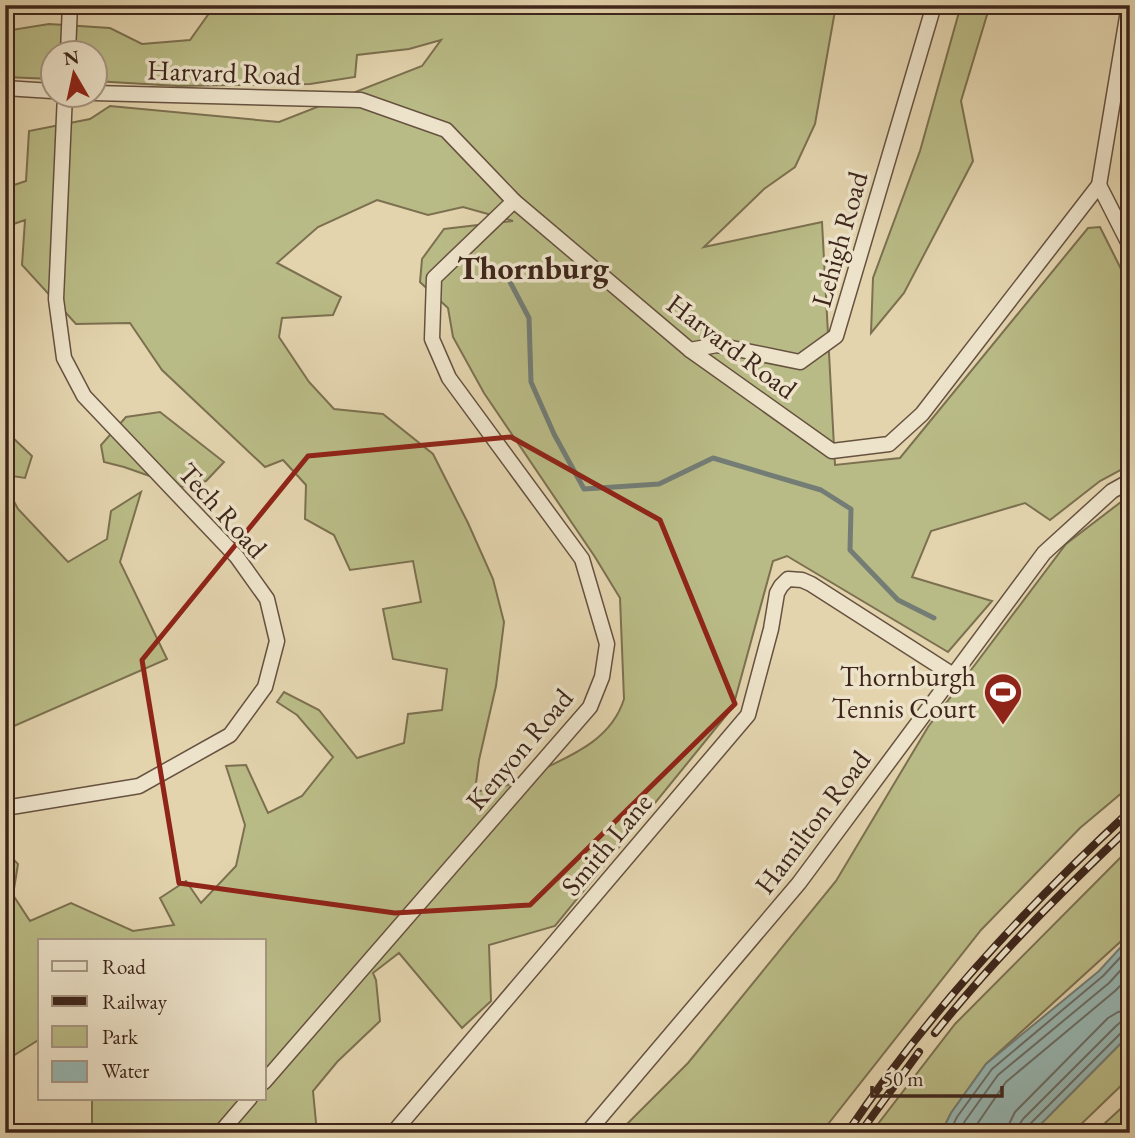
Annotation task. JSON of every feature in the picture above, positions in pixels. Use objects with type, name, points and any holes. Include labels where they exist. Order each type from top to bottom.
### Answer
[{"type":"street","points":[[69,38],[71,5]]},
{"type":"street","name":"Lehigh Road","points":[[690,350],[718,345],[800,362],[836,336],[933,5]]},
{"type":"street","name":"Harvard Road","points":[[108,93],[360,100],[446,130],[514,201],[690,350],[832,451],[889,444],[922,414],[1099,185],[1129,5]]},
{"type":"street","points":[[5,88],[38,90]]},
{"type":"street","name":"Tech Road","points":[[5,808],[139,786],[230,735],[265,688],[277,641],[267,599],[237,557],[84,396],[64,358],[56,299],[64,108]]},
{"type":"street","points":[[1099,185],[1130,246]]},
{"type":"street","name":"Kenyon Road","points":[[266,1080],[590,707],[602,677],[607,644],[582,559],[449,378],[432,339],[434,278],[514,201]]},
{"type":"street","name":"Hamilton Road","points":[[587,1133],[799,883],[1044,553],[1112,491],[1130,481]]},
{"type":"street","name":"Smith Lane","points":[[393,1133],[748,715],[778,593],[788,579],[811,584],[953,675]]},
{"type":"street","points":[[220,1133],[248,1100]]},
{"type":"highlighted area","points":[[511,437],[660,520],[735,704],[530,905],[395,913],[179,883],[142,660],[308,456]]},
{"type":"green space","points":[[215,5],[836,5],[815,124],[795,167],[764,189],[704,247],[822,222],[835,465],[900,458],[1088,228],[1100,227],[1130,287],[1130,465],[1100,481],[1050,520],[1025,503],[931,531],[912,577],[992,601],[948,652],[787,556],[773,561],[733,707],[555,926],[489,945],[491,1001],[462,1028],[399,953],[373,973],[380,1021],[337,1062],[313,1091],[317,1133],[92,1133],[92,1100],[266,1100],[266,939],[38,939],[38,1040],[5,1061],[5,851],[18,864],[13,895],[30,921],[71,903],[133,931],[174,925],[160,898],[186,881],[201,903],[236,866],[245,825],[226,766],[246,765],[268,813],[302,796],[333,757],[297,715],[277,702],[284,692],[319,710],[357,758],[404,743],[408,714],[442,710],[447,669],[393,659],[383,609],[421,602],[413,561],[350,570],[334,535],[305,519],[306,485],[283,460],[265,467],[162,370],[130,323],[76,324],[22,265],[25,220],[5,227],[5,188],[26,181],[29,131],[90,119],[110,106],[279,122],[422,66],[441,40],[409,49],[357,55],[355,77],[310,84],[178,86],[108,82],[108,38],[38,38],[38,78],[5,77],[5,31],[49,24],[110,28],[142,44],[190,40]],"holes":[[[377,200],[428,215],[463,207],[513,221],[444,229],[422,259],[420,282],[448,308],[453,337],[484,393],[620,598],[624,699],[611,724],[579,751],[509,785],[475,791],[479,760],[496,686],[504,622],[493,579],[433,454],[383,414],[334,409],[309,382],[279,337],[282,318],[333,315],[341,297],[277,263],[318,227]]]},
{"type":"green space","points":[[961,5],[990,5],[961,101],[973,161],[904,293],[871,333],[873,278],[920,151]]},
{"type":"green space","points":[[160,412],[224,462],[206,481],[181,487],[104,462],[101,445],[126,417]]},
{"type":"green space","points":[[5,434],[9,434],[32,456],[25,478],[5,475]]},
{"type":"green space","points":[[141,492],[120,562],[167,659],[5,730],[5,496],[10,494],[18,509],[68,562],[107,539],[111,511]]},
{"type":"green space","points":[[1130,495],[1130,786],[1080,828],[981,930],[821,1133],[618,1133],[688,1063],[836,881],[928,727],[1066,544]]},
{"type":"green space","points":[[1130,848],[1130,933],[986,1064],[951,1113],[941,1133],[871,1133],[955,1024]]},
{"type":"green space","points":[[1130,1034],[1130,1077],[1072,1133],[1032,1133]]},
{"type":"green space","points":[[1130,1100],[1130,1133],[1097,1133],[1103,1125]]},
{"type":"water","points":[[1130,937],[1130,1034],[1032,1133],[941,1133],[951,1113],[986,1064],[1099,971]]},
{"type":"waterway","points":[[510,282],[529,318],[531,382],[554,434],[584,489],[659,484],[713,458],[821,490],[851,509],[850,550],[898,600],[934,618]]},
{"type":"railway","points":[[847,1133],[910,1046],[979,964],[1015,924],[1130,811]]},
{"type":"railway","points":[[935,1033],[1029,927],[1130,827]]},
{"type":"railway","points":[[860,1133],[919,1052]]},
{"type":"place","name":"Thornburgh Tennis Court","points":[[1003,726]]},
{"type":"district","name":"Thornburg","points":[[533,268]]}]
